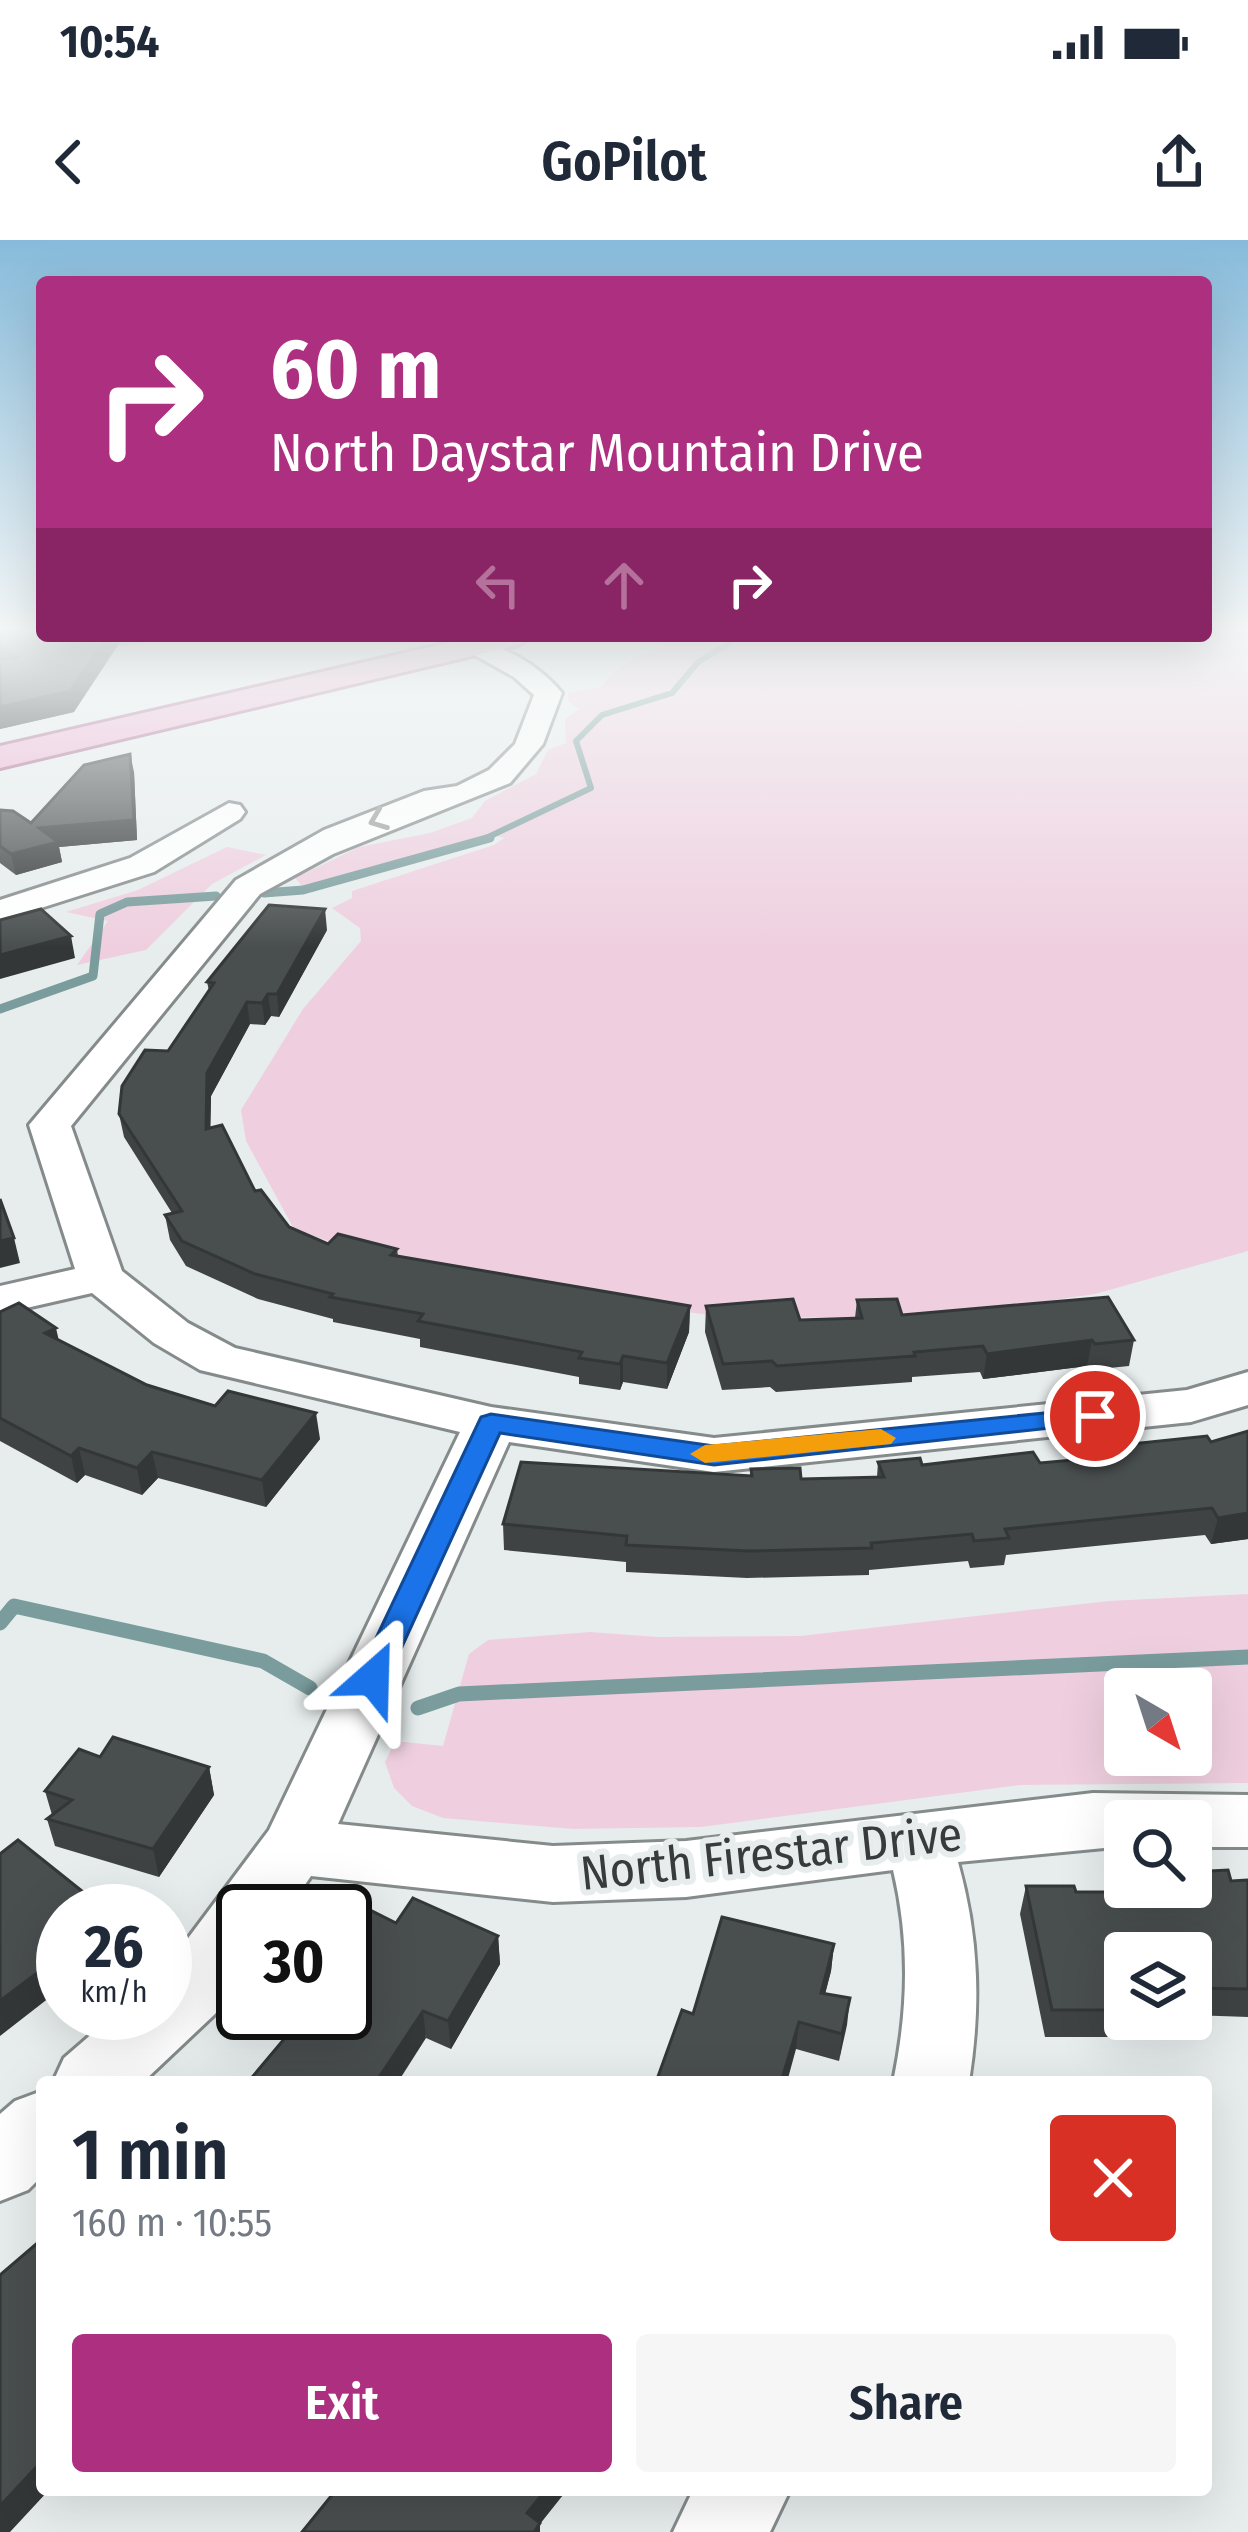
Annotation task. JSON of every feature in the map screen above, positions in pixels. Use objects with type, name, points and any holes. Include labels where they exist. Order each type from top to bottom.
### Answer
[{"type":"main road","points":[[0,758],[96,734]]},
{"type":"street","points":[[535,734],[516,768],[464,794],[322,847],[248,887],[50,1126],[101,1277],[171,1333],[218,1359],[491,1423],[714,1455],[1190,1406],[1248,1388]]},
{"type":"street","points":[[0,911],[142,865],[229,812]]},
{"type":"street","points":[[0,1300],[101,1277]]},
{"type":"street","points":[[267,1884],[294,1847],[491,1423]]},
{"type":"street","name":"North Firestar Drive","points":[[294,1847],[553,1874],[686,1869],[1094,1819],[1248,1821]]},
{"type":"street","points":[[919,1840],[940,1921],[942,2020],[932,2076]]},
{"type":"street","points":[[98,2076],[190,1992],[216,1956]]},
{"type":"street","points":[[0,2164],[36,2131]]},
{"type":"street","points":[[718,2532],[741,2496]]},
{"type":"shaded area","points":[[566,734],[1248,734],[1248,1251],[1095,1294],[998,1308],[876,1317],[734,1318],[606,1302],[348,1248],[294,1229],[246,1141],[241,1110],[303,1009],[361,941],[360,928],[332,908],[352,898],[352,891],[504,838],[497,836],[356,880],[303,887],[295,878],[359,847],[430,833],[472,818],[485,801],[536,774],[548,750],[566,743]]},
{"type":"shaded area","points":[[227,847],[266,855],[212,884],[146,950],[77,965],[108,921],[66,912],[138,890]]},
{"type":"shaded area","points":[[1248,1594],[1248,1783],[1019,1785],[701,1827],[573,1829],[443,1818],[412,1806],[394,1788],[385,1762],[395,1741],[443,1746],[469,1654],[488,1640],[590,1632],[658,1637],[800,1636],[1109,1601]]},
{"type":"building","points":[[130,754],[134,820],[39,828],[58,842],[11,854],[0,846],[0,810],[13,811],[31,823],[84,765]]},
{"type":"building","points":[[269,905],[325,909],[277,994],[268,994],[262,1003],[247,1002],[207,1073],[206,1129],[222,1125],[255,1191],[261,1190],[289,1227],[328,1244],[338,1234],[397,1249],[391,1255],[690,1306],[667,1363],[623,1356],[620,1364],[579,1358],[582,1352],[418,1321],[423,1314],[330,1297],[333,1294],[255,1274],[182,1241],[165,1215],[182,1211],[119,1114],[122,1086],[145,1050],[168,1051],[214,983],[207,982]]},
{"type":"building","points":[[41,909],[71,936],[0,955],[0,920]]},
{"type":"building","points":[[0,1199],[14,1238],[0,1241]]},
{"type":"building","points":[[1108,1297],[1134,1340],[1095,1344],[1092,1340],[987,1354],[983,1346],[777,1366],[772,1361],[723,1364],[706,1306],[793,1299],[800,1320],[862,1318],[857,1300],[897,1299],[902,1315]]},
{"type":"building","points":[[19,1303],[56,1328],[45,1333],[147,1385],[215,1406],[228,1391],[316,1413],[262,1480],[152,1452],[137,1468],[79,1448],[71,1456],[0,1418],[0,1312]]},
{"type":"building","points":[[1248,1431],[1248,1513],[1218,1518],[1212,1508],[1005,1529],[1009,1538],[974,1541],[972,1534],[871,1543],[872,1548],[749,1551],[626,1545],[627,1536],[503,1524],[521,1462],[752,1476],[751,1469],[800,1468],[801,1479],[884,1477],[878,1462],[920,1458],[922,1465],[1033,1452],[1040,1463],[1118,1456],[1112,1446],[1207,1436],[1211,1442]]},
{"type":"building","points":[[113,1737],[209,1767],[153,1849],[47,1819],[72,1800],[45,1791],[79,1749],[100,1757]]},
{"type":"building","points":[[18,1840],[73,1884],[36,1884],[36,1974],[0,2001],[0,1854]]},
{"type":"building","points":[[1228,1870],[1231,1881],[1248,1880],[1248,1989],[1212,1988],[1212,1932],[1104,1932],[1104,2010],[1052,2010],[1026,1886],[1074,1886],[1076,1892],[1104,1892],[1104,1908],[1212,1908],[1212,1871]]},
{"type":"building","points":[[413,1898],[498,1936],[448,2021],[423,2011],[380,2076],[253,2076],[283,2040],[372,2040],[372,1911],[396,1923]]},
{"type":"building","points":[[722,1917],[834,1944],[821,1993],[850,1998],[842,2034],[799,2022],[783,2076],[658,2076],[682,2010],[693,2014]]},
{"type":"building","points":[[36,2244],[36,2467],[0,2506],[0,2275]]},
{"type":"building","points":[[331,2496],[541,2496],[527,2513],[540,2523],[534,2532],[302,2532]]},
{"type":"waterway","points":[[481,840],[591,788],[576,741],[583,734]]},
{"type":"waterway","points":[[481,840],[490,838]]},
{"type":"waterway","points":[[264,893],[303,890],[481,840]]},
{"type":"waterway","points":[[0,1009],[93,976],[100,914],[127,902],[216,896]]},
{"type":"waterway","points":[[0,1623],[14,1606],[263,1661],[310,1688]]},
{"type":"waterway","points":[[418,1708],[459,1694],[1248,1657]]},
{"type":"slow traffic","points":[[705,1454],[881,1438]]},
{"type":"route","points":[[373,1678],[491,1423],[714,1455],[1095,1416]]}]
